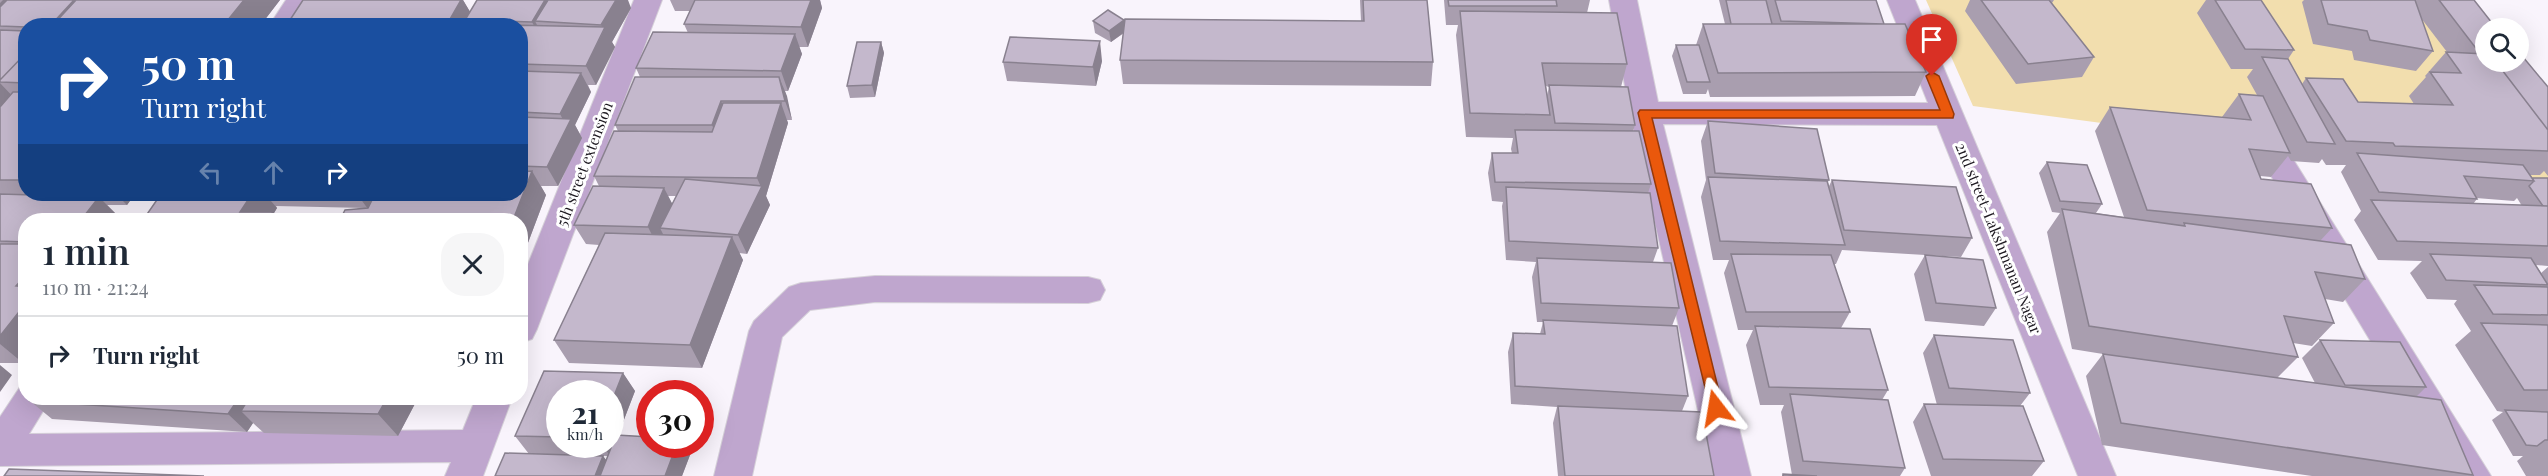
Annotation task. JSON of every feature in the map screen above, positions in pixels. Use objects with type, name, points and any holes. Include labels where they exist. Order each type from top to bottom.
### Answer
[{"type":"street","points":[[288,18],[300,0]]},
{"type":"street","name":"5th street extension","points":[[528,308],[648,0]]},
{"type":"street","points":[[1623,0],[1645,113],[1732,476]]},
{"type":"street","name":"2nd street-Lakshmanan Nagar","points":[[1901,0],[2097,476]]},
{"type":"street","points":[[1645,113],[1948,114]]},
{"type":"street","points":[[2275,156],[2472,476]]},
{"type":"street","points":[[733,476],[766,332],[801,297],[875,288],[1088,290]]},
{"type":"street","points":[[0,448],[28,405]]},
{"type":"street","points":[[0,448],[469,461],[491,405]]},
{"type":"shaded area","points":[[1926,0],[2454,0],[2475,41],[2475,72],[2496,72],[2548,123],[2548,182],[1973,106]]},
{"type":"building","points":[[7,0],[74,0],[57,18],[18,18],[18,27],[0,26],[0,7]]},
{"type":"building","points":[[76,0],[244,0],[229,18],[59,18]]},
{"type":"building","points":[[303,0],[461,0],[451,18],[291,18]]},
{"type":"building","points":[[477,0],[545,0],[532,22],[528,22],[528,18],[466,18]]},
{"type":"building","points":[[548,0],[616,0],[601,25],[535,21]]},
{"type":"building","points":[[695,0],[811,0],[801,27],[684,24]]},
{"type":"building","points":[[1363,0],[1427,0],[1433,62],[1120,60],[1125,19],[1364,21]]},
{"type":"building","points":[[1448,0],[1556,0],[1557,6],[1449,6]]},
{"type":"building","points":[[1726,0],[1766,0],[1772,24],[1731,24]]},
{"type":"building","points":[[1775,0],[1876,0],[1884,24],[1781,21]]},
{"type":"building","points":[[1981,0],[2049,0],[2094,57],[2028,64]]},
{"type":"building","points":[[2215,0],[2261,0],[2294,50],[2245,49]]},
{"type":"building","points":[[2321,0],[2415,0],[2433,51],[2370,40],[2367,31],[2328,24]]},
{"type":"building","points":[[2439,0],[2474,0],[2488,18],[2475,18],[2475,47]]},
{"type":"building","points":[[1108,10],[1124,20],[1109,31],[1093,21]]},
{"type":"building","points":[[1460,11],[1617,13],[1627,64],[1542,63],[1550,115],[1470,113]]},
{"type":"building","points":[[1703,24],[1905,24],[1926,72],[1718,73]]},
{"type":"building","points":[[528,25],[605,27],[586,66],[528,64]]},
{"type":"building","points":[[0,30],[18,31],[18,61],[0,80]]},
{"type":"building","points":[[653,32],[795,34],[781,71],[636,68]]},
{"type":"building","points":[[1010,37],[1100,41],[1093,67],[1003,62]]},
{"type":"building","points":[[857,42],[881,42],[872,85],[847,86]]},
{"type":"building","points":[[1676,45],[1699,45],[1710,82],[1687,82]]},
{"type":"building","points":[[2446,52],[2475,53],[2475,72],[2504,72],[2548,130],[2548,151],[2395,146],[2393,143],[2346,141],[2306,78],[2343,79],[2358,102],[2453,105],[2430,72],[2461,73]]},
{"type":"building","points":[[2262,57],[2288,59],[2335,144],[2307,142]]},
{"type":"building","points":[[18,61],[18,83],[0,82]]},
{"type":"building","points":[[2529,64],[2548,87],[2548,130],[2504,72],[2529,72]]},
{"type":"building","points":[[528,71],[581,73],[560,114],[528,112]]},
{"type":"building","points":[[635,77],[779,77],[785,101],[721,101],[712,125],[615,125]]},
{"type":"building","points":[[1549,85],[1628,87],[1635,125],[1555,123]]},
{"type":"building","points":[[13,92],[18,92],[18,180],[0,180],[0,107]]},
{"type":"building","points":[[2239,94],[2263,96],[2290,153],[2249,149],[2261,179],[2311,184],[2332,228],[2147,210],[2110,107],[2251,120]]},
{"type":"building","points":[[723,103],[781,103],[757,178],[594,176],[614,131],[712,132]]},
{"type":"building","points":[[528,117],[571,119],[547,167],[528,166]]},
{"type":"building","points":[[1708,121],[1817,129],[1829,180],[1715,173]]},
{"type":"building","points":[[1515,130],[1639,131],[1651,184],[1495,182],[1492,153],[1518,153]]},
{"type":"building","points":[[2357,153],[2523,165],[2534,181],[2464,176],[2477,199],[2379,192]]},
{"type":"building","points":[[2047,162],[2087,165],[2102,204],[2060,201]]},
{"type":"building","points":[[1708,177],[1827,181],[1845,245],[1720,241]]},
{"type":"building","points":[[2532,178],[2548,178],[2548,206],[2543,206],[2529,186],[2534,181]]},
{"type":"building","points":[[685,179],[762,186],[738,235],[660,228]]},
{"type":"building","points":[[1832,180],[1956,187],[1972,238],[1844,230]]},
{"type":"building","points":[[593,186],[664,188],[648,227],[574,225]]},
{"type":"building","points":[[1506,187],[1650,193],[1658,248],[1509,241]]},
{"type":"building","points":[[0,194],[18,195],[18,201],[96,201],[86,213],[18,213],[18,242],[0,241]]},
{"type":"building","points":[[2371,200],[2548,206],[2548,246],[2397,241]]},
{"type":"building","points":[[156,201],[247,201],[240,212],[273,212],[272,213],[148,213]]},
{"type":"building","points":[[372,201],[520,201],[516,213],[344,213],[345,210],[368,208]]},
{"type":"building","points":[[2062,209],[2351,245],[2365,279],[2315,272],[2334,323],[2284,316],[2298,357],[2089,326]]},
{"type":"building","points":[[605,233],[732,237],[690,345],[554,340]]},
{"type":"building","points":[[0,244],[18,244],[18,284],[16,286],[18,286],[18,313],[0,336]]},
{"type":"building","points":[[1731,254],[1831,255],[1850,312],[1746,312]]},
{"type":"building","points":[[2430,254],[2531,258],[2548,285],[2446,280]]},
{"type":"building","points":[[1925,255],[1983,260],[1996,308],[1936,303]]},
{"type":"building","points":[[1537,258],[1671,263],[1679,308],[1541,303]]},
{"type":"building","points":[[2474,285],[2548,287],[2548,315],[2493,314]]},
{"type":"building","points":[[1543,320],[1677,326],[1688,396],[1515,386],[1513,333],[1545,334]]},
{"type":"building","points":[[2481,323],[2548,325],[2548,390],[2524,390]]},
{"type":"building","points":[[1755,326],[1870,329],[1888,390],[1769,387]]},
{"type":"building","points":[[1934,335],[2013,340],[2030,393],[1949,388]]},
{"type":"building","points":[[2320,340],[2400,342],[2426,387],[2345,385]]},
{"type":"building","points":[[2103,354],[2441,400],[2473,475],[2121,423]]},
{"type":"building","points":[[544,371],[623,373],[620,380],[546,380],[546,437],[515,436]]},
{"type":"building","points":[[1790,394],[1888,400],[1905,468],[1803,461]]},
{"type":"building","points":[[1924,404],[2023,406],[2044,461],[1943,459]]},
{"type":"building","points":[[91,405],[234,405],[228,414]]},
{"type":"building","points":[[245,405],[383,405],[378,414],[241,411]]},
{"type":"building","points":[[1558,406],[1702,412],[1714,476],[1565,476]]},
{"type":"building","points":[[2505,410],[2548,412],[2548,440],[2537,446],[2526,445]]},
{"type":"building","points":[[624,435],[636,436],[636,458],[672,458],[665,476],[600,476],[607,458],[624,458]]},
{"type":"building","points":[[505,453],[546,454],[546,458],[602,458],[595,476],[495,476]]},
{"type":"building","points":[[9,469],[204,476],[4,476]]},
{"type":"building","points":[[1783,474],[1817,476],[1783,476]]},
{"type":"route","points":[[1716,408],[1645,113],[1948,114],[1932,76]]}]
